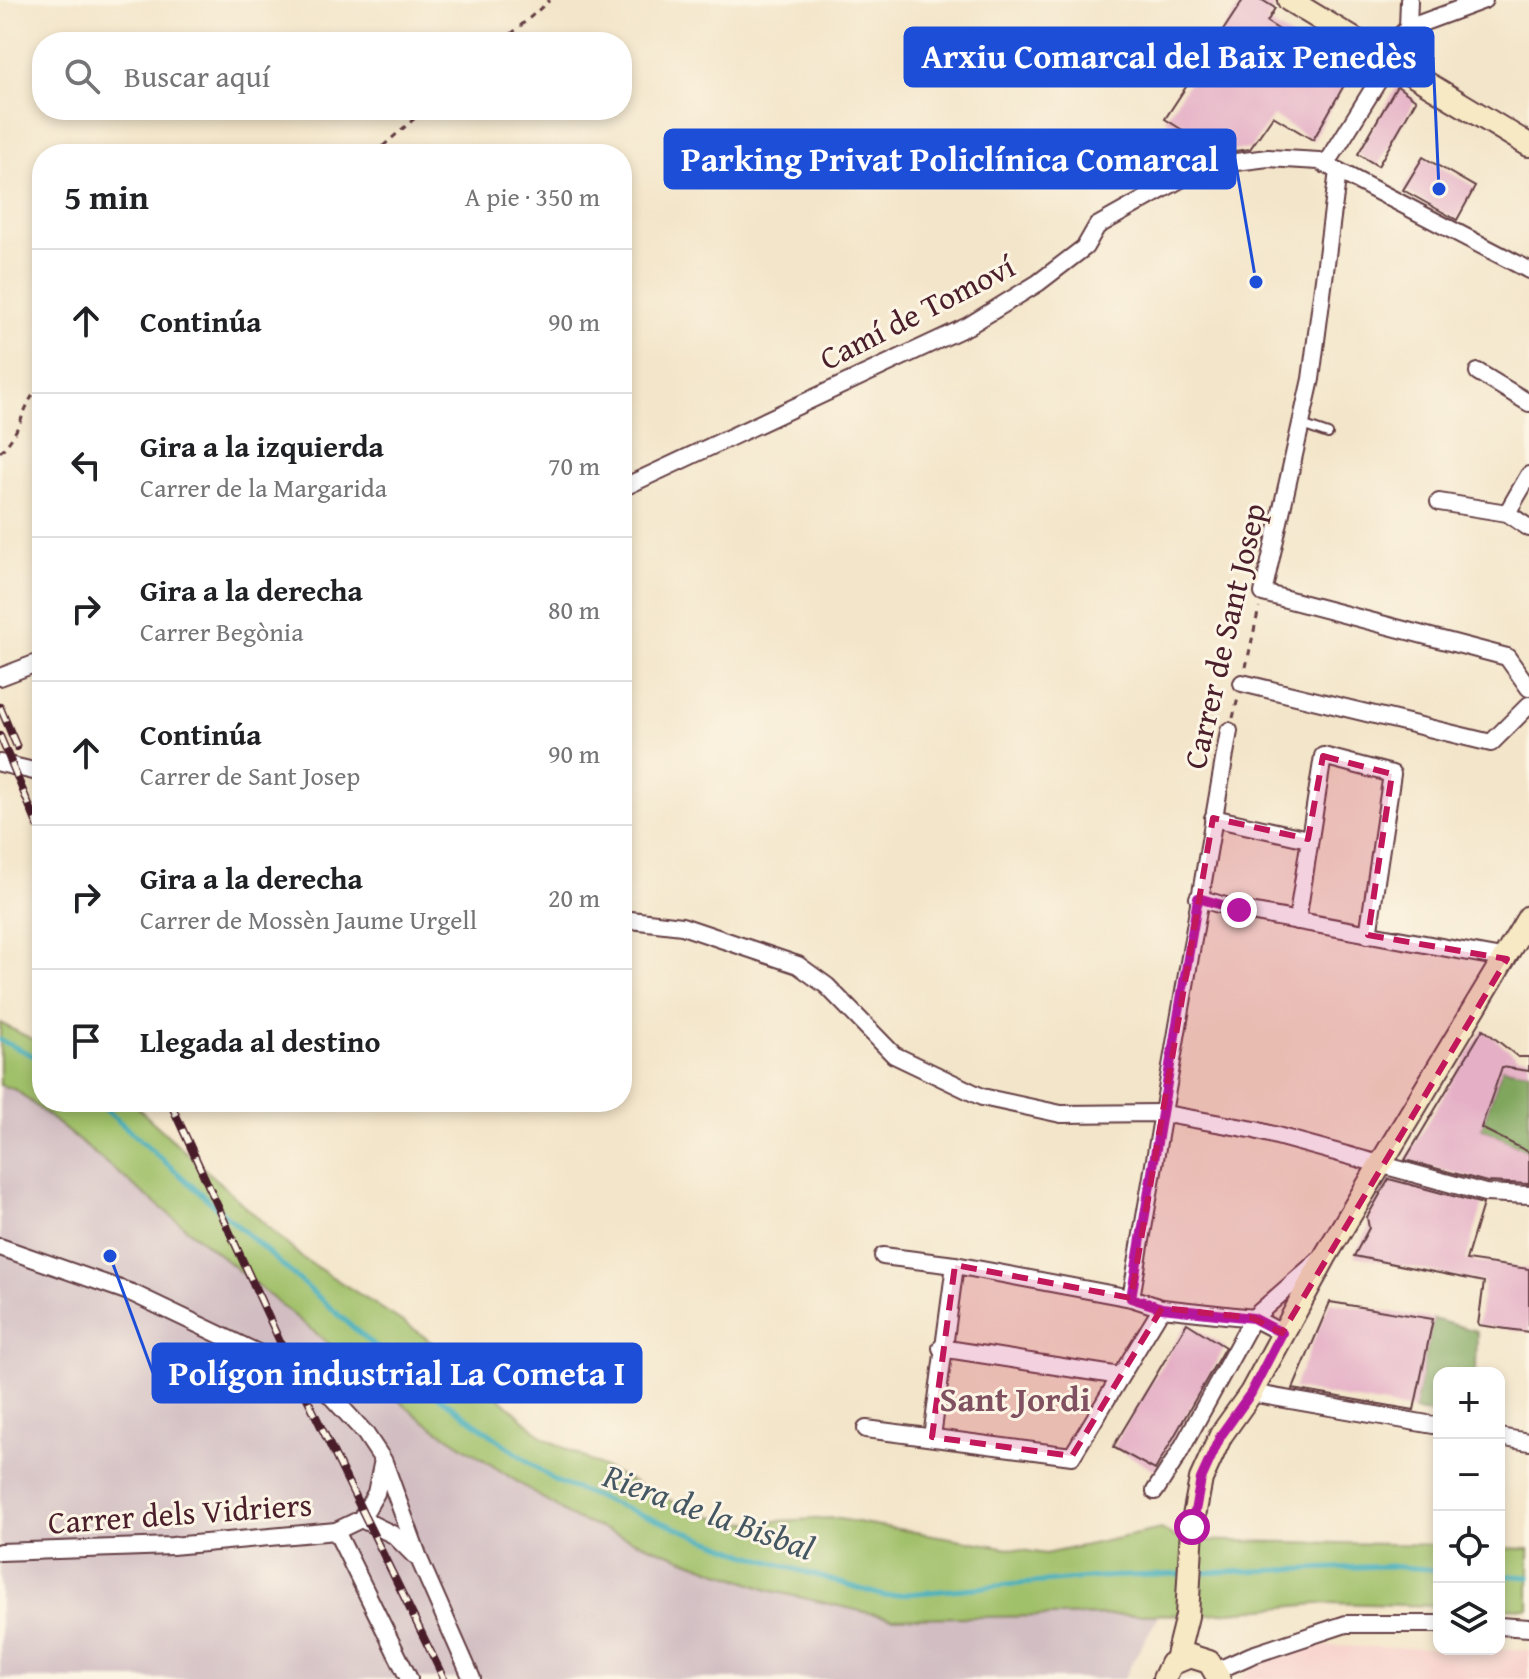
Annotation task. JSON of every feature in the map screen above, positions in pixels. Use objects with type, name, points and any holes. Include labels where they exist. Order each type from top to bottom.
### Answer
[{"type":"street","points":[[1289,0],[1529,145]]},
{"type":"street","points":[[1409,0],[1408,28],[1484,0]]},
{"type":"street","name":"Carrer de Sant Josep","points":[[1263,593],[1311,379],[1332,168],[1386,57],[1408,28]]},
{"type":"street","name":"Camí de Tomoví","points":[[632,483],[968,326],[1038,283],[1085,247],[1097,226],[1204,166],[1268,158],[1319,161],[1529,270]]},
{"type":"street","points":[[1478,372],[1529,403]]},
{"type":"street","points":[[1507,513],[1529,475]]},
{"type":"street","points":[[1439,502],[1507,513],[1529,528]]},
{"type":"street","points":[[1263,593],[1507,657],[1529,684]]},
{"type":"street","points":[[0,677],[32,665]]},
{"type":"street","points":[[1242,683],[1491,743],[1529,705]]},
{"type":"street","name":"Carrer de Sant Josep","points":[[1131,1298],[1160,1113],[1229,731]]},
{"type":"street","points":[[1297,921],[1323,756],[1392,774],[1368,935]]},
{"type":"street","points":[[0,763],[32,771]]},
{"type":"street","points":[[1213,818],[1308,839]]},
{"type":"street","points":[[1198,898],[1297,921],[1507,959]]},
{"type":"street","points":[[1164,1679],[1176,1660],[1188,1611],[1192,1527],[1201,1479],[1221,1435],[1251,1393],[1327,1253],[1507,959],[1529,917]]},
{"type":"street","points":[[632,920],[682,926],[798,965],[827,986],[894,1055],[982,1097],[1061,1114],[1160,1113],[1255,1130],[1378,1167],[1485,1193],[1529,1195]]},
{"type":"street","points":[[0,1247],[132,1293],[317,1381],[365,1433],[383,1460],[420,1561],[472,1679]]},
{"type":"street","points":[[1155,1491],[1253,1318],[1327,1253]]},
{"type":"street","points":[[883,1256],[955,1265],[1131,1298],[1162,1308],[1253,1318],[1282,1333]]},
{"type":"street","points":[[932,1437],[941,1348],[955,1265]]},
{"type":"street","points":[[866,1429],[1072,1456],[1162,1308]]},
{"type":"street","points":[[941,1348],[1120,1376]]},
{"type":"street","points":[[1251,1393],[1433,1425]]},
{"type":"street","points":[[1505,1438],[1529,1442]]},
{"type":"street","points":[[383,1460],[376,1493],[361,1519],[394,1535],[420,1561]]},
{"type":"street","name":"Carrer dels Vidriers","points":[[0,1552],[172,1546],[336,1531],[361,1519]]},
{"type":"street","points":[[336,1531],[409,1679]]},
{"type":"street","points":[[1188,1611],[1213,1670]]},
{"type":"street","points":[[1213,1670],[1346,1624],[1433,1624]]},
{"type":"street","points":[[1505,1626],[1529,1628]]},
{"type":"street","points":[[1176,1660],[1190,1656],[1213,1670]]},
{"type":"lane","points":[[1299,423],[1328,434]]},
{"type":"path","points":[[513,32],[550,0]]},
{"type":"path","points":[[385,144],[413,120]]},
{"type":"path","points":[[0,452],[16,435],[32,395]]},
{"type":"path","name":"Carrer de Sant Josep","points":[[1229,731],[1263,593]]},
{"type":"highlighted area","points":[[1323,756],[1392,774],[1368,935],[1507,959],[1282,1333],[1253,1318],[1162,1308],[1072,1456],[932,1437],[955,1265],[1131,1298],[1213,818],[1308,839]]},
{"type":"shaded area","points":[[0,1085],[16,1090],[32,1103],[32,1112],[43,1112],[424,1421],[573,1518],[768,1590],[892,1618],[1160,1613],[1123,1679],[0,1679]]},
{"type":"shaded area","points":[[1316,1646],[1433,1648],[1433,1655],[1505,1655],[1505,1650],[1529,1650],[1529,1679],[1239,1679],[1265,1658]]},
{"type":"green space","points":[[0,1023],[32,1039],[32,1103],[16,1090],[0,1085]]},
{"type":"green space","points":[[1502,1068],[1529,1071],[1529,1152],[1481,1128]]},
{"type":"green space","points":[[43,1112],[142,1112],[301,1257],[417,1331],[488,1387],[544,1438],[691,1511],[740,1523],[833,1518],[1045,1554],[1161,1529],[1181,1540],[1433,1545],[1433,1606],[1328,1603],[1208,1614],[892,1618],[768,1590],[573,1518],[424,1421]]},
{"type":"green space","points":[[1433,1319],[1477,1331],[1476,1367],[1433,1367],[1433,1413],[1414,1411]]},
{"type":"green space","points":[[1505,1548],[1529,1549],[1529,1609],[1505,1608]]},
{"type":"building","points":[[1243,0],[1262,0],[1275,8],[1267,22],[1308,48],[1316,35],[1359,59],[1313,140],[1273,116],[1250,149],[1219,153],[1165,119]]},
{"type":"building","points":[[1397,86],[1416,100],[1378,166],[1358,154]]},
{"type":"building","points":[[1423,157],[1475,187],[1457,220],[1403,190]]},
{"type":"building","points":[[1483,1029],[1518,1057],[1529,1057],[1529,1071],[1502,1067],[1481,1128],[1529,1152],[1529,1184],[1487,1182],[1405,1160]]},
{"type":"building","points":[[1389,1179],[1483,1204],[1466,1260],[1529,1269],[1529,1332],[1478,1325],[1484,1282],[1354,1256],[1369,1228],[1367,1217]]},
{"type":"building","points":[[1330,1302],[1433,1319],[1414,1410],[1293,1389]]},
{"type":"building","points":[[1187,1323],[1225,1347],[1155,1470],[1113,1447]]},
{"type":"waterway","name":"Riera de la Bisbal","points":[[0,1040],[32,1055]]},
{"type":"waterway","name":"Riera de la Bisbal","points":[[108,1112],[398,1367],[555,1481],[742,1553],[884,1596],[1099,1577],[1182,1574]]},
{"type":"waterway","name":"Riera de la Bisbal","points":[[1196,1573],[1389,1566],[1433,1570]]},
{"type":"waterway","name":"Riera de la Bisbal","points":[[1505,1575],[1529,1577]]},
{"type":"railway","points":[[0,707],[17,747]]},
{"type":"railway","points":[[0,736],[32,812]]},
{"type":"railway","points":[[175,1112],[286,1355],[444,1679]]},
{"type":"place","name":"Arxiu Comarcal del Baix Penedès","points":[[1439,189]]},
{"type":"place","name":"Parking Privat Policlínica Comarcal","points":[[1256,282]]},
{"type":"place","name":"Polígon industrial La Cometa I","points":[[110,1256]]},
{"type":"district","name":"Sant Jordi","points":[[1015,1398]]},
{"type":"route","points":[[1192,1527],[1201,1479],[1221,1435],[1251,1393],[1282,1333],[1253,1318],[1162,1308],[1131,1298],[1198,898],[1239,910]]}]
